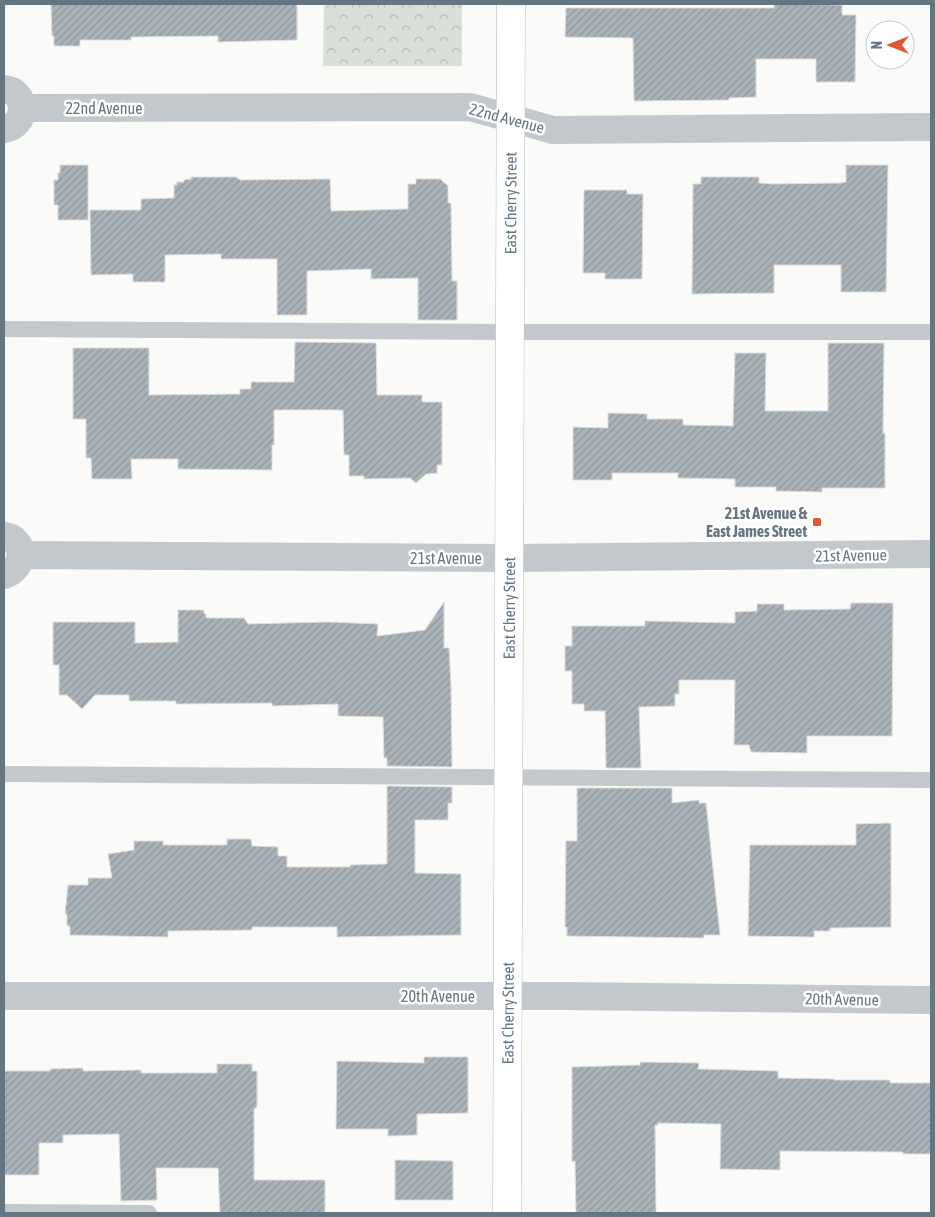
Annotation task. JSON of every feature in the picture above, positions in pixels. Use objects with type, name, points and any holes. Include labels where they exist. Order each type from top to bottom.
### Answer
[{"type":"main road","name":"East Cherry Street","points":[[507,1213],[511,4]]},
{"type":"street","points":[[4,89],[13,91],[18,95],[23,108],[19,121],[4,129]]},
{"type":"street","name":"22nd Avenue","points":[[23,108],[456,106],[470,107],[553,130],[931,127]]},
{"type":"street","name":"21st Avenue","points":[[9,555],[508,558],[931,554]]},
{"type":"street","name":"20th Avenue","points":[[4,996],[507,996],[931,1000]]},
{"type":"lane","points":[[4,329],[931,332]]},
{"type":"lane","points":[[4,774],[508,779],[931,780]]},
{"type":"lane","points":[[4,1212],[148,1213]]},
{"type":"green space","points":[[324,4],[462,4],[462,66],[323,66]]},
{"type":"building","points":[[51,4],[297,4],[297,40],[218,42],[218,36],[131,37],[131,40],[80,40],[80,46],[54,46]]},
{"type":"building","points":[[774,4],[842,5],[842,15],[856,15],[855,82],[816,82],[816,59],[756,59],[756,97],[729,98],[729,100],[634,101],[633,38],[565,37],[566,8],[774,8]]},
{"type":"building","points":[[60,165],[88,165],[88,220],[58,220],[58,205],[54,205],[54,180],[58,180]]},
{"type":"building","points":[[846,165],[888,165],[886,292],[841,292],[841,265],[774,265],[774,293],[692,294],[693,184],[701,184],[701,177],[759,177],[759,183],[773,184],[841,183],[846,182]]},
{"type":"building","points":[[191,177],[236,177],[240,180],[330,179],[331,211],[408,209],[408,184],[416,184],[416,179],[440,179],[448,186],[448,203],[451,203],[452,281],[457,281],[457,320],[418,320],[418,278],[371,279],[371,269],[307,271],[307,315],[277,315],[277,259],[221,259],[221,254],[165,255],[165,282],[133,282],[133,274],[91,275],[90,210],[141,210],[141,199],[174,198],[174,185],[177,185],[177,182],[191,179]]},
{"type":"building","points":[[584,190],[627,190],[627,194],[643,194],[642,279],[605,279],[605,273],[583,273]]},
{"type":"building","points":[[295,342],[376,343],[377,395],[422,395],[422,402],[442,402],[442,465],[437,465],[437,473],[426,474],[416,483],[410,478],[364,479],[364,476],[349,476],[349,455],[344,455],[343,410],[274,410],[272,470],[178,469],[178,459],[131,459],[132,479],[92,479],[91,458],[86,458],[86,419],[73,419],[73,348],[149,348],[149,395],[240,394],[240,389],[251,389],[251,382],[294,382]]},
{"type":"building","points":[[828,343],[884,343],[883,433],[885,433],[885,488],[822,488],[822,492],[776,491],[776,487],[735,487],[735,479],[678,478],[678,473],[612,473],[612,480],[573,480],[573,427],[608,428],[608,413],[647,414],[647,419],[683,419],[683,425],[733,426],[735,353],[766,353],[765,411],[828,411]]},
{"type":"building","points":[[444,602],[444,648],[449,648],[451,686],[452,767],[387,766],[387,758],[384,758],[383,717],[338,716],[338,704],[272,706],[272,703],[176,704],[176,701],[129,701],[129,695],[95,695],[82,709],[67,695],[59,695],[59,665],[53,665],[53,622],[135,622],[135,643],[178,642],[178,610],[204,610],[206,618],[244,618],[248,624],[327,622],[378,624],[377,636],[425,630]]},
{"type":"building","points":[[851,603],[893,603],[892,736],[807,736],[807,753],[751,752],[749,745],[734,745],[735,680],[679,680],[679,694],[675,694],[675,706],[639,707],[641,768],[606,768],[605,711],[584,711],[584,704],[572,704],[572,671],[565,671],[565,646],[572,646],[572,626],[645,626],[645,621],[735,623],[735,612],[757,611],[757,604],[784,604],[784,610],[850,609]]},
{"type":"building","points":[[387,786],[452,787],[452,803],[448,803],[448,820],[415,820],[415,873],[461,874],[461,935],[337,937],[337,927],[252,927],[252,930],[168,931],[168,937],[70,935],[70,926],[67,926],[67,914],[65,914],[68,885],[88,885],[88,878],[112,878],[108,854],[134,850],[134,841],[163,841],[163,845],[227,845],[227,839],[251,839],[252,846],[278,847],[278,856],[287,856],[287,867],[350,867],[350,865],[387,864]]},
{"type":"building","points":[[577,788],[672,788],[672,803],[699,800],[699,803],[706,803],[720,935],[704,935],[704,938],[567,936],[567,927],[565,927],[566,841],[577,841]]},
{"type":"building","points":[[891,823],[891,927],[830,928],[830,931],[814,931],[814,937],[748,936],[750,845],[856,845],[856,824]]},
{"type":"building","points":[[424,1057],[468,1057],[468,1113],[417,1114],[417,1135],[388,1136],[388,1129],[336,1129],[337,1061],[424,1063]]},
{"type":"building","points":[[640,1062],[699,1063],[698,1069],[778,1071],[778,1078],[890,1080],[890,1083],[931,1083],[931,1154],[780,1151],[780,1170],[720,1169],[721,1124],[658,1123],[658,1125],[655,1125],[656,1213],[576,1213],[575,1161],[572,1162],[572,1067],[640,1065]]},
{"type":"building","points":[[217,1064],[252,1064],[252,1071],[257,1071],[257,1107],[254,1109],[254,1180],[325,1180],[325,1213],[220,1213],[218,1168],[156,1168],[157,1200],[121,1201],[119,1134],[63,1135],[63,1143],[39,1143],[39,1175],[4,1175],[4,1071],[50,1071],[50,1069],[83,1068],[83,1071],[141,1070],[141,1073],[217,1073]]},
{"type":"building","points":[[395,1160],[453,1161],[453,1200],[395,1200]]},
{"type":"place","name":"21st Avenue & East James Street","points":[[817,522]]}]
